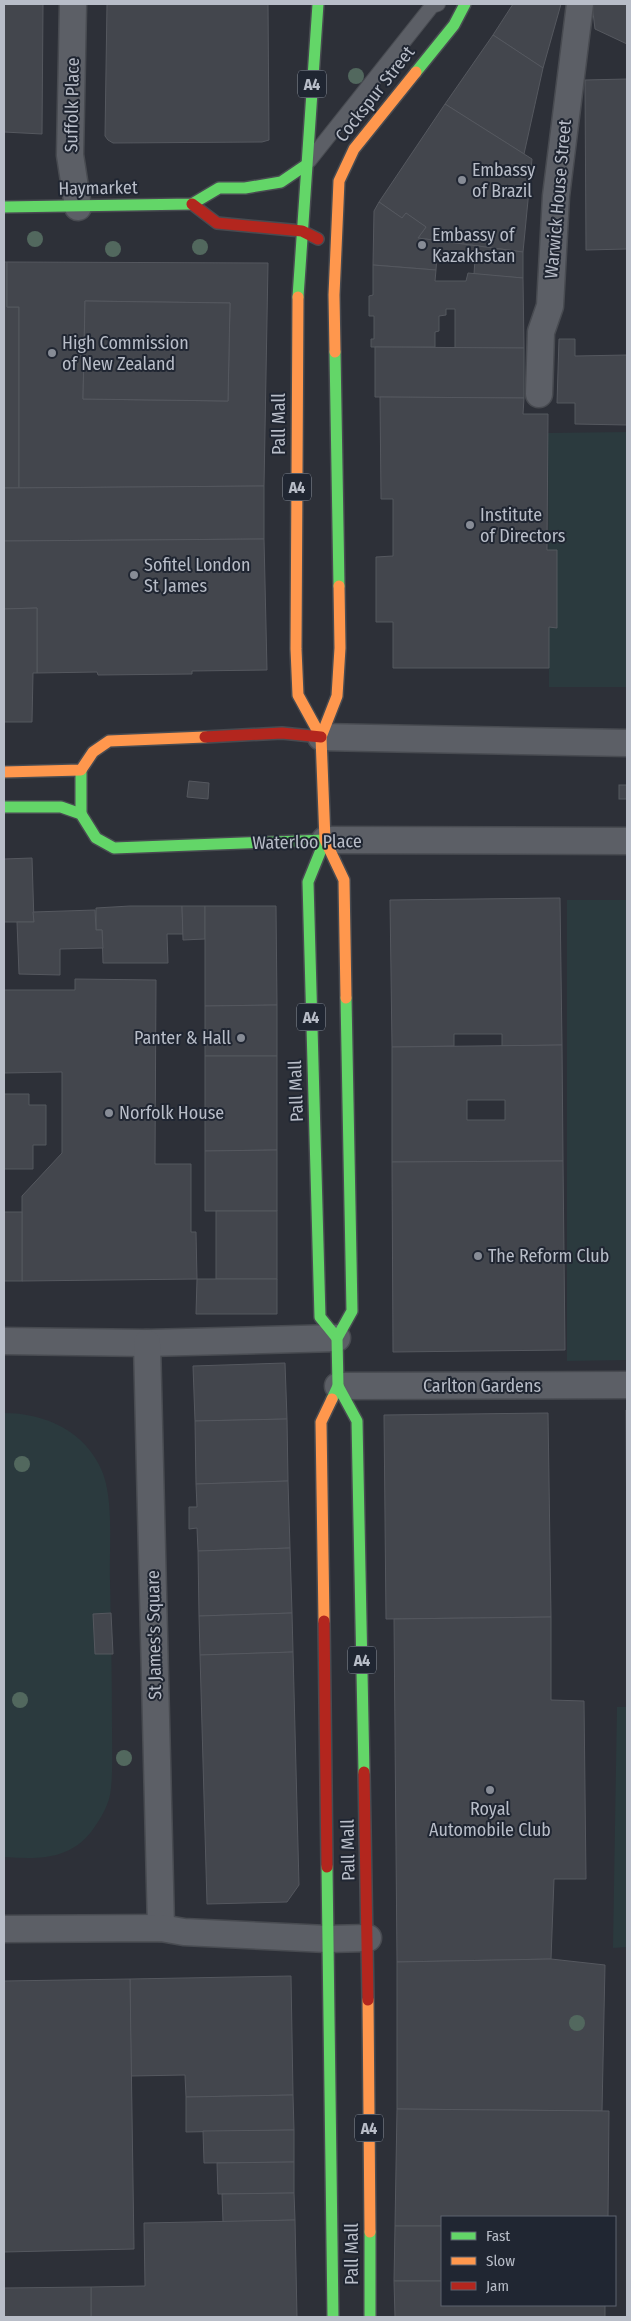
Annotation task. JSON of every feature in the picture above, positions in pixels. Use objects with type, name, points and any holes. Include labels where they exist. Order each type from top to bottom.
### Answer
[{"type":"main road","name":"A4","points":[[306,165],[318,4]]},
{"type":"main road","name":"Cockspur Street","points":[[336,247],[340,181],[347,161],[370,127],[454,25],[465,4]]},
{"type":"main road","name":"Haymarket","points":[[4,207],[192,204],[219,188],[245,188],[281,182],[306,165]]},
{"type":"main road","name":"Pall Mall","points":[[306,165],[297,318],[296,648],[298,695],[321,737]]},
{"type":"main road","points":[[192,204],[217,223],[269,226],[302,231],[336,247]]},
{"type":"main road","name":"Pall Mall","points":[[334,2317],[321,1422],[338,1386],[337,1338],[352,1312],[344,880],[325,840],[321,737],[337,696],[340,648],[336,247]]},
{"type":"main road","points":[[4,807],[61,808],[81,814],[81,770],[93,752],[109,741],[282,733],[321,737]]},
{"type":"main road","points":[[4,772],[81,770]]},
{"type":"main road","name":"Waterloo Place","points":[[81,814],[96,838],[114,848],[325,840]]},
{"type":"main road","name":"Pall Mall","points":[[325,840],[308,882],[320,1317],[337,1338]]},
{"type":"main road","name":"Pall Mall","points":[[338,1386],[357,1422],[368,1938],[370,2317]]},
{"type":"street","name":"Suffolk Place","points":[[73,4],[70,155],[78,207]]},
{"type":"street","name":"Warwick House Street","points":[[539,394],[541,332],[550,306],[556,196],[580,4]]},
{"type":"street","points":[[321,737],[627,743]]},
{"type":"street","name":"Waterloo Place","points":[[325,840],[627,841]]},
{"type":"street","points":[[4,1341],[147,1343],[337,1338]]},
{"type":"street","name":"St James's Square","points":[[147,1343],[161,1928]]},
{"type":"street","name":"Carlton Gardens","points":[[338,1386],[627,1385]]},
{"type":"street","points":[[4,1929],[161,1928],[184,1932],[328,1939],[368,1938]]},
{"type":"lane","name":"Cockspur Street","points":[[306,165],[432,6],[438,4]]},
{"type":"shaded area","points":[[627,432],[627,687],[549,687],[548,433]]},
{"type":"shaded area","points":[[567,900],[627,900],[627,1360],[567,1361]]},
{"type":"shaded area","points":[[4,1413],[34,1416],[49,1421],[74,1435],[85,1445],[95,1457],[102,1471],[106,1483],[110,1510],[112,1780],[110,1794],[107,1806],[101,1817],[82,1841],[62,1853],[40,1858],[4,1857]]},
{"type":"shaded area","points":[[617,1707],[627,1707],[627,1947],[613,1948]]},
{"type":"building","points":[[4,4],[43,4],[42,134],[4,132]]},
{"type":"building","points":[[107,4],[268,4],[269,140],[262,142],[113,143],[108,140],[105,136]]},
{"type":"building","points":[[513,4],[561,4],[543,68],[493,35]]},
{"type":"building","points":[[592,4],[627,4],[627,44],[595,29]]},
{"type":"building","points":[[493,35],[543,68],[524,154],[445,104]]},
{"type":"building","points":[[627,79],[627,249],[586,250],[585,80]]},
{"type":"building","name":"Embassy of Brazil","points":[[445,104],[532,159],[523,252],[418,238],[426,227],[406,213],[402,218],[379,202]]},
{"type":"building","name":"Embassy of Kazakhstan","points":[[379,202],[402,218],[406,213],[426,227],[418,238],[523,252],[523,278],[474,274],[475,259],[437,255],[436,270],[373,265],[374,211]]},
{"type":"building","points":[[4,262],[7,262],[7,307],[19,307],[19,488],[4,488]]},
{"type":"building","name":"High Commission of New Zealand","points":[[7,262],[268,263],[264,486],[19,488],[19,307],[7,307]],"holes":[[[85,301],[230,303],[228,401],[83,399]]]},
{"type":"building","points":[[373,265],[436,270],[435,281],[466,281],[468,273],[523,278],[524,348],[455,348],[455,309],[446,309],[446,315],[439,316],[439,331],[435,332],[435,347],[371,347],[371,339],[374,339],[374,316],[369,316],[369,296],[373,295]]},
{"type":"building","points":[[85,301],[230,303],[228,401],[83,399]]},
{"type":"building","points":[[559,339],[575,339],[575,356],[627,355],[627,425],[575,424],[575,403],[557,403]]},
{"type":"building","points":[[375,347],[524,348],[524,398],[375,397]]},
{"type":"building","name":"Institute of Directors","points":[[380,397],[524,398],[523,414],[548,414],[547,550],[557,550],[557,628],[549,627],[549,668],[393,668],[393,622],[376,622],[376,557],[393,556],[393,499],[381,499]]},
{"type":"building","points":[[264,486],[264,539],[4,541],[4,488]]},
{"type":"building","name":"Sofitel London St James","points":[[264,539],[267,670],[192,671],[192,674],[98,675],[97,672],[37,673],[37,608],[4,609],[4,541]]},
{"type":"building","points":[[37,608],[37,673],[33,673],[32,722],[4,722],[4,609]]},
{"type":"building","points":[[189,781],[209,783],[208,799],[187,797]]},
{"type":"building","points":[[619,785],[627,785],[627,799],[619,799]]},
{"type":"building","points":[[32,858],[34,922],[4,922],[4,859]]},
{"type":"building","points":[[560,898],[562,1045],[502,1046],[502,1034],[454,1034],[454,1046],[392,1047],[390,900]]},
{"type":"building","points":[[182,906],[183,934],[167,934],[168,963],[103,963],[102,930],[96,930],[96,908]]},
{"type":"building","points":[[182,906],[205,906],[205,939],[183,940]]},
{"type":"building","points":[[205,906],[276,906],[277,1005],[205,1006]]},
{"type":"building","points":[[95,910],[96,930],[102,930],[103,948],[60,949],[60,975],[19,974],[17,922],[34,922],[33,912]]},
{"type":"building","name":"Norfolk House","points":[[75,979],[156,980],[155,1164],[191,1164],[191,1232],[196,1232],[197,1279],[22,1281],[22,1196],[62,1153],[62,1072],[4,1073],[4,990],[75,990]]},
{"type":"building","name":"Panter & Hall","points":[[277,1005],[277,1056],[205,1056],[205,1006]]},
{"type":"building","points":[[562,1045],[563,1161],[392,1162],[392,1047]],"holes":[[[467,1100],[505,1100],[505,1120],[467,1120]]]},
{"type":"building","points":[[205,1056],[277,1056],[277,1150],[205,1151]]},
{"type":"building","points":[[4,1094],[29,1094],[29,1105],[46,1105],[46,1145],[33,1145],[33,1169],[4,1169]]},
{"type":"building","points":[[277,1150],[277,1211],[205,1211],[205,1151]]},
{"type":"building","name":"The Reform Club","points":[[563,1161],[565,1350],[393,1352],[392,1162]]},
{"type":"building","points":[[216,1211],[277,1211],[277,1279],[216,1279]]},
{"type":"building","points":[[4,1212],[22,1212],[22,1281],[4,1281]]},
{"type":"building","points":[[197,1279],[277,1279],[277,1314],[196,1314]]},
{"type":"building","points":[[285,1363],[287,1419],[195,1421],[193,1366]]},
{"type":"building","points":[[626,1410],[627,1410],[627,1572]]},
{"type":"building","points":[[548,1413],[551,1617],[386,1619],[384,1415]]},
{"type":"building","points":[[287,1419],[288,1481],[196,1484],[195,1421]]},
{"type":"building","points":[[288,1481],[290,1548],[198,1551],[197,1528],[189,1529],[189,1507],[197,1507],[196,1484]]},
{"type":"building","points":[[290,1548],[292,1613],[199,1616],[198,1551]]},
{"type":"building","points":[[111,1613],[113,1654],[95,1654],[93,1614]]},
{"type":"building","points":[[292,1613],[293,1652],[200,1655],[199,1616]]},
{"type":"building","name":"Royal Automobile Club","points":[[551,1617],[551,1700],[584,1701],[586,1879],[554,1879],[551,1959],[397,1962],[394,1619]]},
{"type":"building","points":[[293,1652],[299,1885],[287,1902],[207,1904],[200,1655]]},
{"type":"building","points":[[551,1959],[605,1965],[602,2111],[397,2109],[397,1962]]},
{"type":"building","points":[[291,1976],[293,2095],[186,2097],[185,2075],[131,2076],[130,1979]]},
{"type":"building","points":[[130,1979],[134,2249],[4,2252],[4,1981]]},
{"type":"building","points":[[293,2095],[294,2130],[186,2132],[186,2097]]},
{"type":"building","points":[[397,2109],[609,2111],[608,2216],[441,2216],[441,2226],[395,2226]]},
{"type":"building","points":[[294,2130],[294,2162],[204,2163],[203,2131]]},
{"type":"building","points":[[294,2162],[294,2193],[218,2194],[217,2163]]},
{"type":"building","points":[[294,2193],[295,2220],[223,2222],[222,2194]]},
{"type":"building","points":[[295,2220],[297,2317],[91,2317],[91,2287],[145,2286],[144,2223]]},
{"type":"building","points":[[395,2226],[441,2226],[441,2281],[394,2281]]},
{"type":"building","points":[[394,2281],[441,2281],[441,2306],[605,2306],[605,2317],[395,2317]]},
{"type":"building","points":[[91,2287],[91,2317],[4,2317],[4,2288]]},
{"type":"traffic: fast","points":[[298,297],[318,4]]},
{"type":"traffic: fast","points":[[416,72],[454,25],[465,4]]},
{"type":"traffic: fast","points":[[4,207],[192,204],[219,188],[245,188],[281,182],[306,165]]},
{"type":"traffic: fast","points":[[335,352],[339,586]]},
{"type":"traffic: fast","points":[[81,770],[81,814]]},
{"type":"traffic: fast","points":[[4,807],[61,807],[81,814],[96,838],[114,848],[325,840]]},
{"type":"traffic: fast","points":[[325,840],[308,882],[320,1317],[337,1338]]},
{"type":"traffic: fast","points":[[332,1399],[338,1386],[337,1338],[352,1311],[346,998]]},
{"type":"traffic: fast","points":[[338,1386],[357,1421],[364,1772]]},
{"type":"traffic: fast","points":[[327,1867],[333,2317]]},
{"type":"traffic: fast","points":[[370,2232],[370,2317]]},
{"type":"traffic: slow","points":[[335,352],[334,295],[339,181],[354,149],[416,72]]},
{"type":"traffic: slow","points":[[298,297],[296,649],[298,695],[321,737]]},
{"type":"traffic: slow","points":[[339,586],[340,648],[337,696],[321,737],[325,840],[344,880],[346,998]]},
{"type":"traffic: slow","points":[[4,772],[81,770],[93,752],[109,741],[205,737]]},
{"type":"traffic: slow","points":[[324,1621],[321,1422],[332,1399]]},
{"type":"traffic: slow","points":[[368,2000],[370,2232]]},
{"type":"traffic: jam","points":[[192,204],[217,223],[302,231],[318,239]]},
{"type":"traffic: jam","points":[[205,737],[282,733],[321,737]]},
{"type":"traffic: jam","points":[[324,1621],[327,1867]]},
{"type":"traffic: jam","points":[[364,1772],[368,2000]]},
{"type":"place","name":"Embassy of Brazil","points":[[462,180]]},
{"type":"place","name":"Embassy of Kazakhstan","points":[[422,245]]},
{"type":"place","name":"High Commission of New Zealand","points":[[52,353]]},
{"type":"place","name":"Institute of Directors","points":[[470,525]]},
{"type":"place","name":"Sofitel London St James","points":[[134,575]]},
{"type":"place","name":"Panter & Hall","points":[[241,1038]]},
{"type":"place","name":"Norfolk House","points":[[109,1113]]},
{"type":"place","name":"The Reform Club","points":[[478,1256]]},
{"type":"place","name":"Royal Automobile Club","points":[[490,1790]]}]
